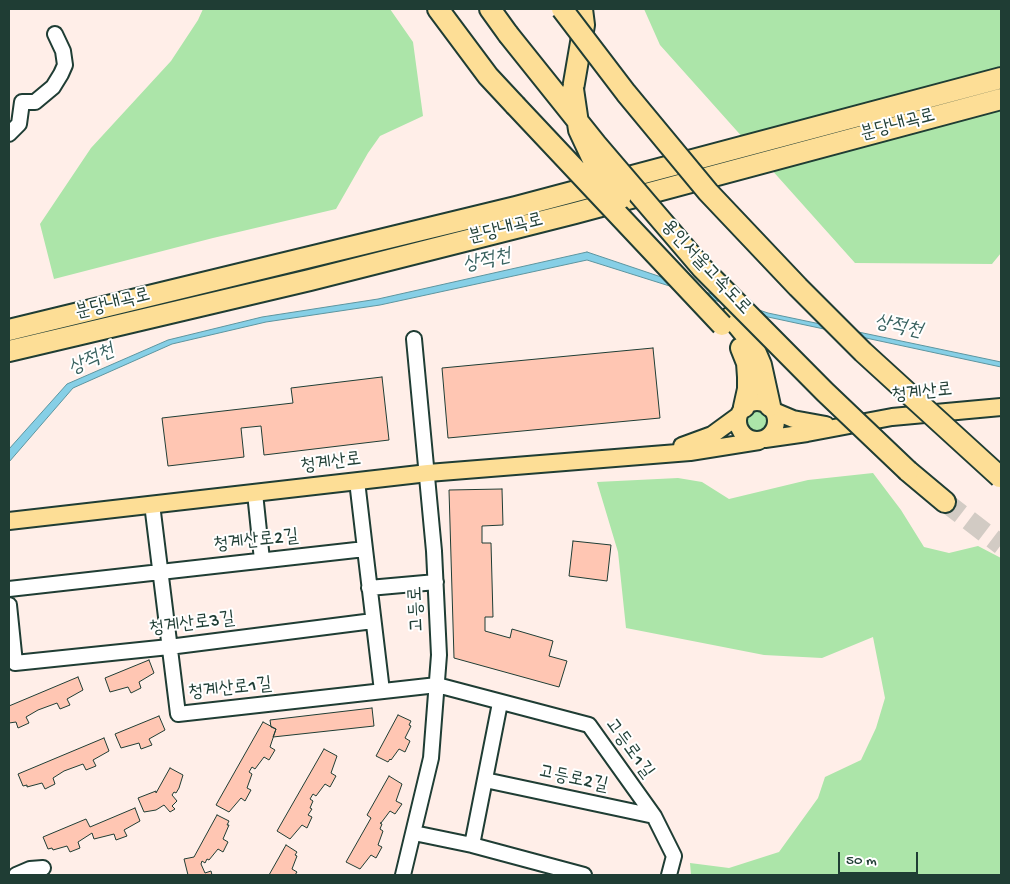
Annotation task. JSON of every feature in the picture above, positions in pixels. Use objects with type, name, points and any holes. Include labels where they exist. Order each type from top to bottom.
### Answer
[{"type":"highway","points":[[438,9],[488,76],[515,105],[727,321],[749,339],[761,365],[772,409]]},
{"type":"highway","name":"용인서울고속도로","points":[[490,9],[596,144],[702,268],[825,392],[908,471],[945,502]]},
{"type":"highway","points":[[562,9],[626,92],[708,192],[798,288],[863,352],[1001,478]]},
{"type":"highway","points":[[582,9],[584,25],[573,89],[578,130],[600,175],[630,212],[727,321],[748,363],[748,389],[741,412]]},
{"type":"highway","name":"분당내곡로","points":[[9,330],[534,202],[1001,78]]},
{"type":"highway","name":"분당내곡로","points":[[9,351],[310,280],[575,213],[1001,99]]},
{"type":"main road","points":[[757,402],[772,409],[777,424],[771,436],[762,440],[747,438],[742,434],[738,422],[741,412],[757,402]]},
{"type":"main road","name":"청계산로","points":[[9,521],[428,473],[690,452],[911,414],[1001,408]]},
{"type":"main road","name":"청계산로","points":[[772,409],[793,419],[811,423],[848,425]]},
{"type":"main road","name":"청계산로","points":[[659,453],[712,434],[741,412]]},
{"type":"street","points":[[9,134],[19,124],[22,102],[35,102],[53,87],[61,74],[65,65],[63,51],[55,34]]},
{"type":"street","name":"고등로","points":[[403,875],[430,758],[439,655],[428,473],[414,339]]},
{"type":"street","points":[[357,481],[382,691]]},
{"type":"street","points":[[255,493],[262,560]]},
{"type":"street","name":"청계산로1길","points":[[152,504],[178,714],[437,685]]},
{"type":"street","name":"청계산로2길","points":[[9,589],[365,549]]},
{"type":"street","points":[[370,588],[436,582]]},
{"type":"street","name":"청계산로3길","points":[[9,605],[15,663],[170,647],[373,621]]},
{"type":"street","name":"고등로1길","points":[[437,685],[589,726],[654,816],[674,856],[669,875]]},
{"type":"street","points":[[472,844],[500,703]]},
{"type":"street","name":"고등로2길","points":[[485,780],[654,816]]},
{"type":"street","points":[[414,833],[472,844],[584,875]]},
{"type":"street","points":[[16,875],[30,869],[43,868]]},
{"type":"green space","points":[[203,9],[390,9],[413,42],[423,116],[380,136],[368,153],[336,209],[54,279],[40,224],[91,148],[171,61],[198,20]]},
{"type":"green space","points":[[644,9],[1001,9],[1001,253],[992,264],[855,263],[660,45]]},
{"type":"green space","points":[[757,411],[764,414],[767,421],[764,428],[757,431],[750,428],[747,421],[750,414]]},
{"type":"green space","points":[[873,473],[901,510],[924,547],[949,553],[978,546],[1001,558],[1001,875],[691,875],[690,863],[729,868],[779,852],[818,798],[825,777],[861,760],[876,728],[885,698],[873,637],[822,658],[764,655],[626,628],[618,552],[597,482],[678,478],[702,482],[729,499],[808,480]]},
{"type":"water","points":[[587,252],[768,313],[1001,362],[1001,367],[768,317],[587,260],[380,305],[266,322],[172,344],[73,388],[9,462],[9,449],[67,384],[168,340],[262,317],[378,299]]},
{"type":"building","points":[[653,348],[660,418],[448,438],[442,368]]},
{"type":"building","points":[[382,377],[389,440],[264,455],[261,426],[241,428],[244,457],[168,466],[162,418],[293,403],[291,388]]},
{"type":"building","points":[[502,489],[503,525],[482,526],[482,543],[491,543],[493,617],[485,617],[485,631],[510,638],[512,629],[553,641],[549,656],[567,661],[559,687],[454,658],[449,490]]},
{"type":"building","points":[[573,541],[611,545],[607,581],[569,576]]},
{"type":"building","points":[[149,660],[154,673],[139,682],[141,688],[131,693],[128,687],[110,692],[105,678]]},
{"type":"building","points":[[78,677],[83,690],[67,699],[70,705],[60,709],[57,703],[38,710],[26,717],[29,723],[18,728],[16,722],[9,723],[9,706]]},
{"type":"building","points":[[372,708],[374,726],[273,737],[276,729],[271,727],[270,720]]},
{"type":"building","points":[[398,715],[411,721],[409,725],[411,726],[405,738],[410,741],[405,752],[399,749],[388,762],[376,756]]},
{"type":"building","points":[[159,716],[165,730],[149,739],[152,745],[141,749],[139,743],[121,748],[115,734]]},
{"type":"building","points":[[263,722],[276,729],[270,747],[275,750],[269,760],[264,757],[255,769],[252,767],[249,772],[252,774],[247,788],[251,790],[245,801],[241,798],[229,812],[216,805]]},
{"type":"building","points":[[104,738],[109,751],[93,760],[96,766],[86,770],[83,764],[64,771],[53,778],[55,784],[45,789],[42,783],[27,787],[27,785],[23,786],[18,774]]},
{"type":"building","points":[[324,749],[337,756],[331,773],[336,776],[330,787],[325,784],[316,796],[313,794],[310,799],[313,801],[310,808],[312,809],[308,815],[312,817],[307,828],[302,825],[290,839],[277,831]]},
{"type":"building","points":[[170,768],[183,775],[179,788],[172,795],[177,801],[172,806],[175,809],[170,812],[164,805],[156,810],[144,812],[138,798],[156,791],[156,793]]},
{"type":"building","points":[[389,776],[402,784],[396,801],[402,804],[395,814],[390,811],[380,823],[382,824],[380,829],[383,831],[378,845],[382,847],[376,858],[371,855],[360,869],[346,862],[371,818],[367,815]]},
{"type":"building","points":[[135,808],[140,821],[124,830],[127,836],[116,840],[114,834],[94,839],[92,833],[78,842],[80,848],[70,852],[67,846],[53,850],[52,848],[48,849],[43,837],[86,819],[90,827]]},
{"type":"building","points":[[217,815],[229,821],[223,839],[228,842],[223,852],[218,849],[205,863],[202,861],[201,864],[205,873],[211,871],[212,875],[188,875],[184,859],[194,857]]},
{"type":"building","points":[[286,845],[297,852],[292,869],[297,872],[295,875],[269,875]]},
{"type":"tunnel","points":[[945,502],[1001,545]]},
{"type":"water label","name":"상적천","points":[[487,262]]},
{"type":"water label","name":"상적천","points":[[898,328]]},
{"type":"water label","name":"상적천","points":[[92,361]]}]
